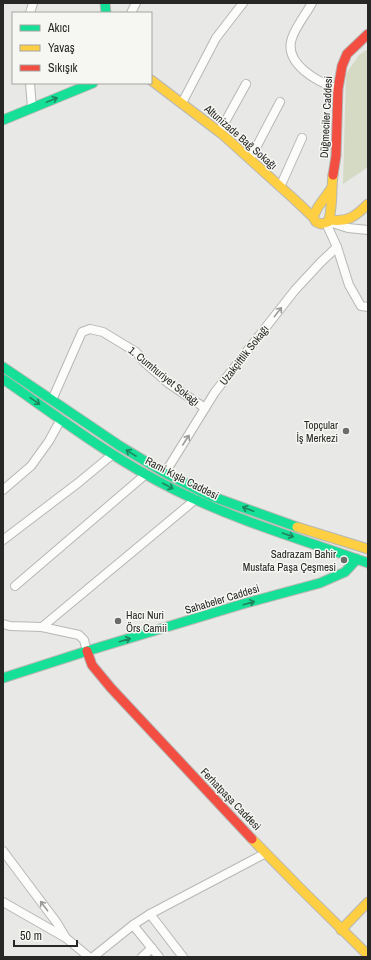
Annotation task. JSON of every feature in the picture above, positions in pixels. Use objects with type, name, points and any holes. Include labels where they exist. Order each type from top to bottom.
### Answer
[{"type":"main road","name":"Düğmeciler Caddesi","points":[[328,220],[336,156],[338,89],[342,66],[347,54],[368,34]]},
{"type":"main road","name":"Altunizade Bağ Sokağı","points":[[152,81],[220,132],[294,199],[316,211]]},
{"type":"main road","points":[[3,120],[91,84]]},
{"type":"main road","points":[[331,188],[316,211],[318,223],[328,220],[346,221],[353,218],[368,204]]},
{"type":"main road","points":[[316,211],[327,209],[328,220]]},
{"type":"main road","points":[[3,361],[17,377]]},
{"type":"main road","name":"Rami Kışla Caddesi","points":[[3,367],[120,446],[165,473],[208,495],[275,520],[350,545],[368,549]]},
{"type":"main road","name":"Rami Kışla Caddesi","points":[[3,379],[113,454],[146,474],[195,499],[267,528],[368,563]]},
{"type":"main road","points":[[350,545],[356,554],[357,559]]},
{"type":"main road","name":"Sahabeler Caddesi","points":[[3,678],[246,603],[320,583],[345,572],[357,559]]},
{"type":"main road","name":"Ferhatpaşa Caddesi","points":[[88,651],[92,664],[106,683],[266,853],[341,930],[368,955]]},
{"type":"main road","points":[[341,930],[368,902]]},
{"type":"street","points":[[132,12],[136,3]]},
{"type":"street","points":[[182,103],[216,38],[243,3]]},
{"type":"street","points":[[312,3],[292,38],[291,53],[294,60],[300,67],[329,86],[338,89]]},
{"type":"street","points":[[30,84],[32,108]]},
{"type":"street","points":[[220,132],[246,84]]},
{"type":"street","points":[[250,159],[280,102]]},
{"type":"street","points":[[280,187],[302,138]]},
{"type":"street","points":[[328,220],[348,228],[368,230]]},
{"type":"street","points":[[328,220],[349,285],[364,306]]},
{"type":"street","name":"Uzakçiftlik Sokağı","points":[[165,473],[198,422],[204,408],[215,392],[295,290],[337,247]]},
{"type":"street","name":"1. Cumhuriyet Sokağı","points":[[52,400],[82,332],[90,329],[103,332],[136,352],[144,362],[168,383],[204,408]]},
{"type":"street","points":[[3,490],[31,466],[49,441],[61,419]]},
{"type":"street","points":[[3,540],[78,483],[113,454]]},
{"type":"street","points":[[15,586],[146,474]]},
{"type":"street","points":[[42,627],[195,499]]},
{"type":"street","points":[[3,624],[10,626],[42,627],[79,635],[84,640],[88,651]]},
{"type":"street","points":[[3,851],[57,923],[66,938]]},
{"type":"street","points":[[93,957],[133,925],[150,914],[266,853]]},
{"type":"street","points":[[3,902],[66,938],[89,957]]},
{"type":"street","points":[[150,914],[183,957]]},
{"type":"street","points":[[133,925],[159,957]]},
{"type":"street","points":[[142,957],[152,948]]},
{"type":"green space","points":[[368,49],[368,167],[343,184],[346,74],[359,55]]},
{"type":"traffic: fast","points":[[105,3],[106,12]]},
{"type":"traffic: fast","points":[[3,120],[91,84]]},
{"type":"traffic: fast","points":[[3,367],[120,446],[165,473],[208,495],[297,527]]},
{"type":"traffic: fast","points":[[3,379],[107,451],[173,489],[245,520],[368,563]]},
{"type":"traffic: fast","points":[[3,678],[246,603],[320,583],[345,572],[357,559]]},
{"type":"traffic: slow","points":[[152,81],[222,134],[294,199],[313,217],[316,222],[321,224],[328,222],[330,217],[333,175]]},
{"type":"traffic: slow","points":[[313,217],[318,207],[331,189]]},
{"type":"traffic: slow","points":[[330,220],[351,218],[368,204]]},
{"type":"traffic: slow","points":[[297,527],[368,549]]},
{"type":"traffic: slow","points":[[252,839],[368,955]]},
{"type":"traffic: slow","points":[[341,930],[368,902]]},
{"type":"traffic: jam","points":[[333,175],[336,156],[338,89],[342,66],[347,54],[368,34]]},
{"type":"traffic: jam","points":[[87,651],[92,665],[111,688],[252,839]]},
{"type":"place","name":"Topçular İş Merkezi","points":[[346,431]]},
{"type":"place","name":"Sadrazam Bahir Mustafa Paşa Çeşmesi","points":[[344,560]]},
{"type":"place","name":"Hacı Nuri Örs Camii","points":[[118,621]]}]
